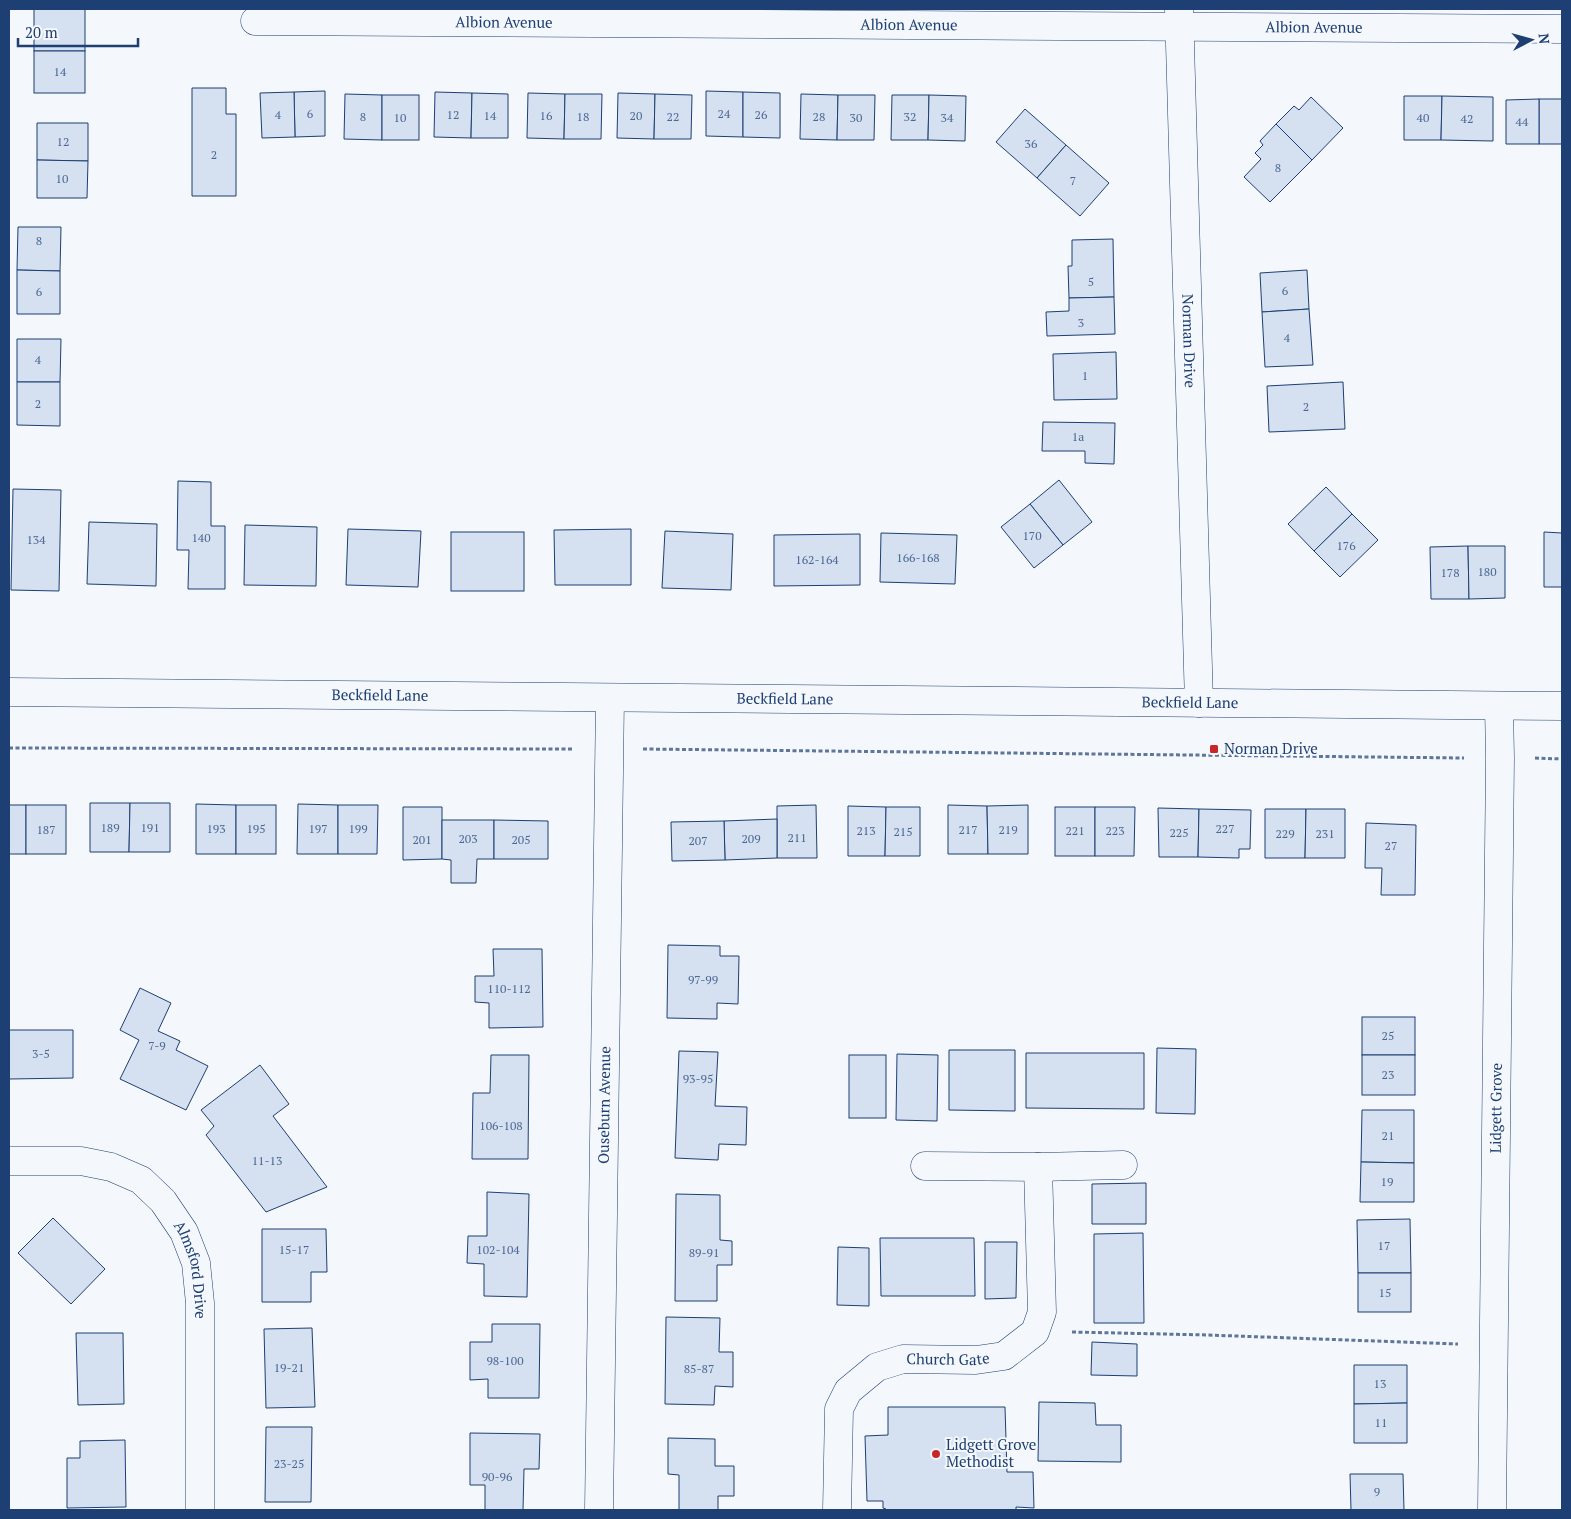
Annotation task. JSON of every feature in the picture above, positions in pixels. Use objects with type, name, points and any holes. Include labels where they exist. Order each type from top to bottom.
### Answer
[{"type":"street","name":"Albion Avenue","points":[[256,21],[1179,17],[1562,29]]},
{"type":"street","name":"Norman Drive","points":[[1179,17],[1199,703]]},
{"type":"street","name":"Beckfield Lane","points":[[9,692],[610,699],[1562,706]]},
{"type":"street","name":"Ouseburn Avenue","points":[[599,1510],[610,699]]},
{"type":"street","name":"Lidgett Grove","points":[[1492,1510],[1499,706]]},
{"type":"street","name":"Almsford Drive","points":[[9,1161],[81,1162],[111,1168],[141,1180],[163,1201],[184,1232],[196,1263],[200,1304],[200,1510]]},
{"type":"street","points":[[925,1166],[1038,1167],[1123,1165]]},
{"type":"street","points":[[1035,1332],[1042,1312],[1038,1167]]},
{"type":"street","name":"Church Gate","points":[[837,1510],[839,1408],[848,1390],[876,1367],[903,1359],[976,1360],[1004,1356],[1035,1332]]},
{"type":"path","points":[[9,748],[610,749],[1562,758]]},
{"type":"path","points":[[1035,1332],[1208,1335],[1494,1345]]},
{"type":"building","points":[[34,9],[85,9],[85,51],[34,51]]},
{"type":"building","points":[[34,51],[85,51],[85,93],[34,93]]},
{"type":"building","points":[[192,88],[226,88],[226,114],[236,114],[236,196],[192,196]]},
{"type":"building","points":[[325,91],[325,136],[295,137],[294,92]]},
{"type":"building","points":[[706,91],[743,92],[743,137],[706,136]]},
{"type":"building","points":[[294,92],[295,137],[262,138],[260,93]]},
{"type":"building","points":[[435,92],[472,93],[471,138],[434,137]]},
{"type":"building","points":[[743,92],[780,93],[780,138],[743,137]]},
{"type":"building","points":[[472,93],[508,94],[508,138],[471,138]]},
{"type":"building","points":[[528,93],[565,94],[564,139],[527,138]]},
{"type":"building","points":[[618,93],[655,94],[654,139],[617,138]]},
{"type":"building","points":[[345,94],[382,95],[382,140],[344,139]]},
{"type":"building","points":[[565,94],[602,94],[601,139],[564,139]]},
{"type":"building","points":[[655,94],[692,95],[691,139],[654,139]]},
{"type":"building","points":[[801,94],[838,95],[837,140],[800,139]]},
{"type":"building","points":[[382,95],[419,95],[419,140],[382,140]]},
{"type":"building","points":[[838,95],[875,95],[874,140],[837,140]]},
{"type":"building","points":[[892,95],[929,95],[928,140],[891,140]]},
{"type":"building","points":[[929,95],[966,96],[965,141],[928,140]]},
{"type":"building","points":[[1404,96],[1442,96],[1441,140],[1404,140]]},
{"type":"building","points":[[1442,96],[1493,97],[1493,141],[1441,140]]},
{"type":"building","points":[[1311,97],[1343,128],[1312,160],[1276,124],[1294,106],[1299,110]]},
{"type":"building","points":[[1539,99],[1562,99],[1562,144],[1539,144]]},
{"type":"building","points":[[1539,99],[1539,144],[1506,144],[1506,100]]},
{"type":"building","points":[[1025,109],[1066,145],[1037,178],[996,142]]},
{"type":"building","points":[[37,123],[88,123],[88,161],[37,160]]},
{"type":"building","points":[[1276,124],[1312,160],[1270,202],[1244,177],[1261,159],[1255,153],[1263,145],[1260,141]]},
{"type":"building","points":[[1066,145],[1109,183],[1080,216],[1037,178]]},
{"type":"building","points":[[37,160],[88,161],[87,198],[37,198]]},
{"type":"building","points":[[18,227],[61,227],[60,271],[17,270]]},
{"type":"building","points":[[1113,239],[1114,297],[1069,298],[1068,266],[1072,266],[1072,240]]},
{"type":"building","points":[[17,270],[60,271],[60,314],[17,314]]},
{"type":"building","points":[[1307,270],[1309,309],[1262,312],[1260,273]]},
{"type":"building","points":[[1114,297],[1115,334],[1047,336],[1046,312],[1069,311],[1069,298]]},
{"type":"building","points":[[1309,309],[1313,365],[1265,367],[1262,312]]},
{"type":"building","points":[[17,339],[61,339],[60,382],[17,382]]},
{"type":"building","points":[[1116,352],[1117,399],[1054,400],[1053,354]]},
{"type":"building","points":[[17,382],[60,382],[60,426],[17,425]]},
{"type":"building","points":[[1343,382],[1345,429],[1269,432],[1267,386]]},
{"type":"building","points":[[1043,422],[1115,423],[1114,464],[1085,463],[1085,451],[1042,451]]},
{"type":"building","points":[[1059,480],[1092,522],[1063,545],[1030,504]]},
{"type":"building","points":[[178,481],[211,482],[211,526],[225,526],[225,589],[188,589],[189,550],[177,550]]},
{"type":"building","points":[[1326,487],[1352,514],[1314,551],[1288,524]]},
{"type":"building","points":[[13,489],[61,490],[59,591],[11,590]]},
{"type":"building","points":[[1030,504],[1063,545],[1034,568],[1001,527]]},
{"type":"building","points":[[1352,514],[1378,540],[1340,577],[1314,551]]},
{"type":"building","points":[[89,522],[157,524],[156,586],[87,584]]},
{"type":"building","points":[[245,525],[317,527],[316,586],[244,585]]},
{"type":"building","points":[[348,529],[421,531],[418,587],[346,585]]},
{"type":"building","points":[[631,529],[631,585],[555,585],[554,530]]},
{"type":"building","points":[[665,531],[733,534],[731,590],[662,588]]},
{"type":"building","points":[[451,532],[524,532],[524,591],[451,591]]},
{"type":"building","points":[[1544,532],[1562,533],[1562,587],[1544,587]]},
{"type":"building","points":[[881,533],[957,535],[955,584],[880,582]]},
{"type":"building","points":[[860,534],[860,585],[774,586],[774,535]]},
{"type":"building","points":[[1468,546],[1469,599],[1431,599],[1430,547]]},
{"type":"building","points":[[1468,546],[1505,546],[1505,598],[1469,599]]},
{"type":"building","points":[[90,803],[130,803],[129,852],[90,852]]},
{"type":"building","points":[[130,803],[170,803],[170,852],[129,852]]},
{"type":"building","points":[[196,804],[236,805],[236,854],[196,854]]},
{"type":"building","points":[[298,804],[338,805],[338,854],[297,854]]},
{"type":"building","points":[[9,805],[26,805],[26,854],[9,854]]},
{"type":"building","points":[[26,805],[66,805],[66,854],[26,854]]},
{"type":"building","points":[[236,805],[276,805],[276,854],[236,854]]},
{"type":"building","points":[[338,805],[378,805],[377,854],[338,854]]},
{"type":"building","points":[[816,805],[817,858],[777,858],[777,806]]},
{"type":"building","points":[[948,805],[987,806],[988,854],[948,854]]},
{"type":"building","points":[[1028,805],[1028,854],[988,854],[987,806]]},
{"type":"building","points":[[848,806],[886,807],[885,856],[848,856]]},
{"type":"building","points":[[403,807],[442,807],[442,859],[403,860]]},
{"type":"building","points":[[886,807],[920,807],[920,856],[885,856]]},
{"type":"building","points":[[1055,807],[1095,807],[1095,856],[1055,856]]},
{"type":"building","points":[[1095,807],[1135,807],[1134,856],[1095,856]]},
{"type":"building","points":[[1158,808],[1199,809],[1198,857],[1159,857]]},
{"type":"building","points":[[1199,809],[1251,810],[1250,849],[1239,849],[1239,858],[1198,857]]},
{"type":"building","points":[[1265,809],[1306,809],[1305,858],[1265,858]]},
{"type":"building","points":[[1306,809],[1345,809],[1345,858],[1305,858]]},
{"type":"building","points":[[777,819],[777,858],[725,860],[724,821]]},
{"type":"building","points":[[442,820],[494,820],[494,859],[477,859],[476,883],[451,883],[451,860],[442,859]]},
{"type":"building","points":[[494,820],[548,821],[548,859],[494,859]]},
{"type":"building","points":[[724,821],[725,860],[672,861],[671,822]]},
{"type":"building","points":[[1366,823],[1416,825],[1415,895],[1381,895],[1382,868],[1365,868]]},
{"type":"building","points":[[668,945],[720,946],[720,956],[739,956],[738,1004],[717,1003],[717,1019],[667,1018]]},
{"type":"building","points":[[493,949],[542,949],[543,1027],[489,1028],[489,1003],[475,1002],[475,976],[494,976]]},
{"type":"building","points":[[140,988],[171,1003],[158,1031],[180,1041],[176,1050],[208,1066],[186,1110],[120,1079],[139,1040],[120,1030]]},
{"type":"building","points":[[1362,1017],[1415,1017],[1415,1055],[1362,1055]]},
{"type":"building","points":[[9,1030],[73,1030],[73,1078],[9,1079]]},
{"type":"building","points":[[1157,1048],[1196,1049],[1195,1114],[1156,1113]]},
{"type":"building","points":[[949,1050],[1015,1050],[1015,1111],[949,1110]]},
{"type":"building","points":[[679,1051],[718,1052],[715,1106],[747,1107],[746,1145],[719,1144],[718,1160],[675,1158]]},
{"type":"building","points":[[1026,1053],[1144,1053],[1144,1109],[1026,1108]]},
{"type":"building","points":[[897,1054],[938,1055],[937,1121],[896,1120]]},
{"type":"building","points":[[491,1055],[529,1055],[528,1159],[472,1159],[473,1093],[490,1093]]},
{"type":"building","points":[[849,1055],[886,1055],[886,1118],[849,1118]]},
{"type":"building","points":[[1362,1055],[1415,1055],[1415,1095],[1362,1095]]},
{"type":"building","points":[[260,1065],[289,1104],[273,1116],[327,1187],[266,1212],[206,1135],[214,1126],[201,1110]]},
{"type":"building","points":[[1362,1110],[1414,1110],[1414,1163],[1361,1162]]},
{"type":"building","points":[[1361,1162],[1414,1163],[1414,1202],[1360,1202]]},
{"type":"building","points":[[1146,1183],[1146,1224],[1092,1224],[1092,1184]]},
{"type":"building","points":[[487,1192],[529,1194],[527,1297],[484,1296],[484,1264],[467,1263],[468,1236],[487,1236]]},
{"type":"building","points":[[676,1194],[720,1195],[720,1240],[732,1241],[732,1265],[717,1265],[717,1301],[675,1301]]},
{"type":"building","points":[[53,1218],[105,1269],[71,1304],[18,1253]]},
{"type":"building","points":[[1410,1219],[1411,1273],[1358,1273],[1357,1220]]},
{"type":"building","points":[[262,1229],[326,1229],[327,1272],[311,1272],[311,1302],[262,1302]]},
{"type":"building","points":[[1143,1233],[1144,1323],[1094,1323],[1094,1234]]},
{"type":"building","points":[[880,1238],[974,1238],[975,1296],[881,1296]]},
{"type":"building","points":[[985,1242],[1017,1242],[1016,1298],[985,1299]]},
{"type":"building","points":[[838,1247],[869,1248],[869,1306],[837,1305]]},
{"type":"building","points":[[1358,1273],[1411,1273],[1411,1312],[1358,1312]]},
{"type":"building","points":[[666,1317],[720,1318],[719,1352],[733,1352],[733,1387],[715,1386],[714,1405],[665,1404]]},
{"type":"building","points":[[492,1324],[540,1324],[539,1398],[488,1398],[488,1379],[470,1380],[470,1342],[492,1342]]},
{"type":"building","points":[[312,1328],[315,1407],[266,1408],[264,1329]]},
{"type":"building","points":[[76,1333],[123,1333],[124,1404],[78,1405]]},
{"type":"building","points":[[1092,1342],[1137,1344],[1137,1376],[1091,1375]]},
{"type":"building","points":[[1354,1365],[1407,1365],[1407,1403],[1354,1404]]},
{"type":"building","points":[[1039,1402],[1095,1403],[1096,1425],[1121,1425],[1121,1462],[1038,1461]]},
{"type":"building","points":[[1407,1403],[1407,1443],[1354,1443],[1354,1404]]},
{"type":"building","name":"Lidgett Grove Methodist","points":[[888,1407],[1005,1407],[1007,1472],[1033,1472],[1034,1508],[1016,1507],[1016,1510],[886,1510],[883,1508],[883,1501],[867,1501],[865,1436],[888,1435]]},
{"type":"building","points":[[266,1427],[312,1427],[311,1502],[265,1502]]},
{"type":"building","points":[[470,1433],[540,1434],[539,1469],[524,1469],[523,1510],[485,1510],[485,1485],[470,1485]]},
{"type":"building","points":[[668,1438],[715,1439],[715,1466],[734,1466],[734,1496],[718,1496],[718,1510],[679,1510],[679,1475],[668,1474]]},
{"type":"building","points":[[125,1440],[126,1507],[67,1508],[67,1458],[80,1458],[80,1441]]},
{"type":"building","points":[[1350,1474],[1403,1474],[1404,1510],[1351,1510]]},
{"type":"place","name":"Norman Drive","points":[[1214,749]]},
{"type":"place","name":"Lidgett Grove Methodist","points":[[936,1454]]}]
